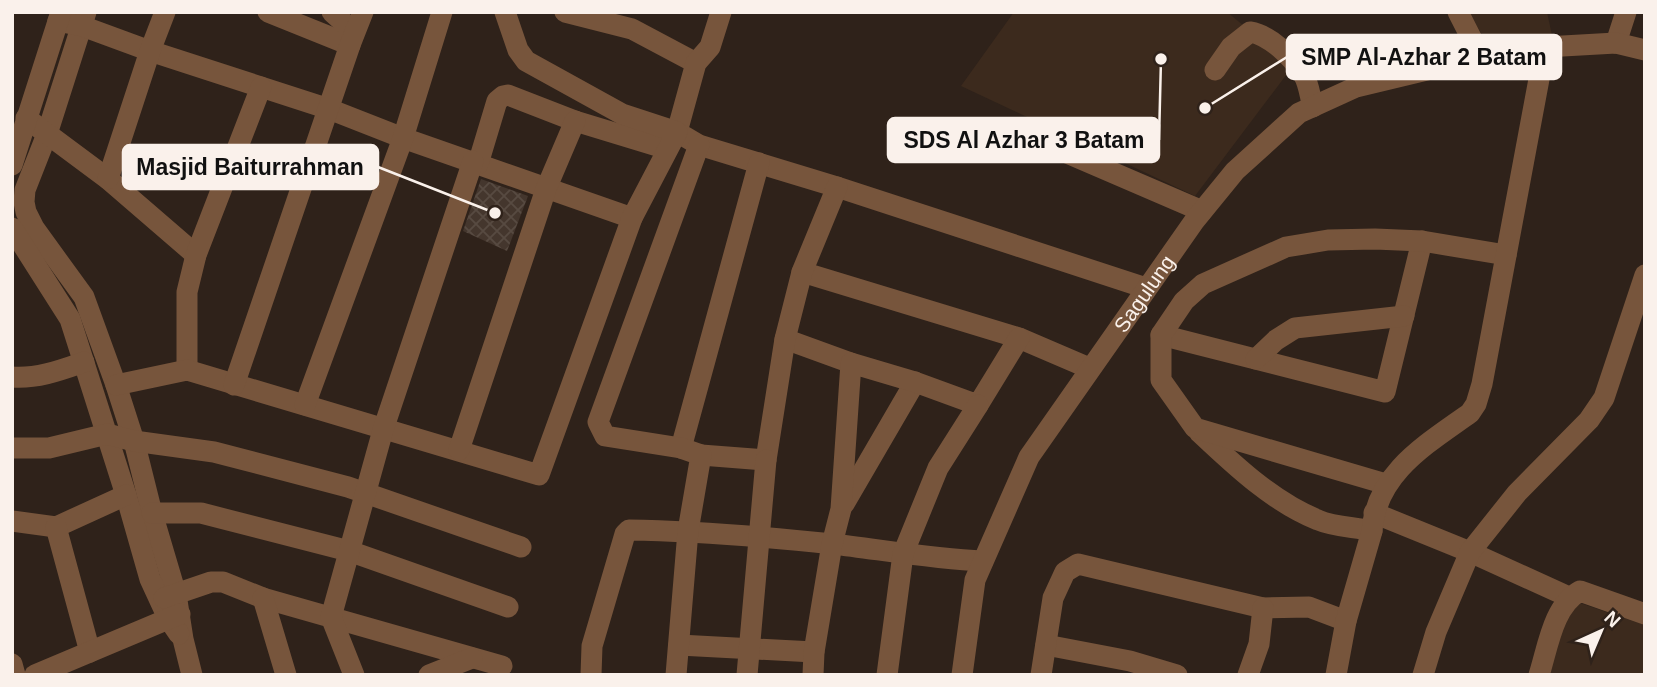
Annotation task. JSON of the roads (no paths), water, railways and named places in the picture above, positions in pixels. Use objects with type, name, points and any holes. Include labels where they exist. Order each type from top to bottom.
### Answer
[{"type":"street","points":[[108,179],[165,12]]},
{"type":"street","points":[[268,12],[352,38]]},
{"type":"street","points":[[332,12],[352,38]]},
{"type":"street","points":[[234,385],[363,12]]},
{"type":"street","points":[[305,405],[403,138],[442,12]]},
{"type":"street","points":[[505,12],[518,50],[526,61],[672,140]]},
{"type":"street","points":[[116,385],[187,370],[365,421],[383,430],[538,475],[632,218],[672,140],[696,62],[710,47],[721,12]]},
{"type":"street","points":[[1458,12],[1480,57]]},
{"type":"street","points":[[1616,43],[1626,12]]},
{"type":"street","points":[[569,13],[635,21],[696,62]]},
{"type":"street","points":[[171,606],[134,441],[84,297],[34,228],[26,212],[20,163],[20,131],[60,17],[84,19],[150,51],[329,109],[403,138],[632,218]]},
{"type":"street","points":[[20,163],[47,134],[84,19]]},
{"type":"street","points":[[1215,70],[1242,37],[1250,32],[1259,34],[1288,56],[1305,76],[1313,107]]},
{"type":"street","name":"Sagulung","points":[[962,675],[975,580],[1029,457],[1146,288],[1235,171],[1299,113],[1356,87],[1480,57],[1545,47],[1616,43],[1645,50]]},
{"type":"street","points":[[1336,675],[1346,621],[1386,484],[1410,456],[1470,413],[1476,404],[1545,47]]},
{"type":"street","points":[[187,370],[187,292],[196,255],[261,87]]},
{"type":"street","points":[[354,675],[331,617],[383,430],[475,162],[498,101],[503,96],[508,95],[575,121],[699,145],[1146,288]]},
{"type":"street","points":[[459,450],[546,189],[575,121]]},
{"type":"street","points":[[20,131],[47,134],[108,179],[196,255]]},
{"type":"street","points":[[1037,141],[1202,211]]},
{"type":"street","points":[[699,145],[598,422],[605,436],[691,452],[766,460]]},
{"type":"street","points":[[676,675],[688,531],[691,452],[759,163]]},
{"type":"street","points":[[747,675],[766,460],[785,339],[802,272],[837,187]]},
{"type":"street","points":[[12,228],[70,319],[126,495],[135,534],[171,606],[192,675]]},
{"type":"street","points":[[1506,255],[1422,241],[1328,240],[1286,247],[1203,284],[1184,301],[1161,335],[1161,380],[1195,428],[1228,459],[1290,506],[1320,521],[1373,522],[1469,552],[1569,597]]},
{"type":"street","points":[[1161,335],[1385,392],[1422,241]]},
{"type":"street","points":[[802,272],[1019,338],[1089,368]]},
{"type":"street","points":[[1423,675],[1436,632],[1469,552],[1517,493],[1589,420],[1604,398],[1645,275]]},
{"type":"street","points":[[1256,359],[1276,340],[1295,328],[1404,316]]},
{"type":"street","points":[[887,675],[903,554],[938,468],[1019,338]]},
{"type":"street","points":[[785,339],[978,405]]},
{"type":"street","points":[[12,377],[24,378],[50,373],[84,362]]},
{"type":"street","points":[[813,675],[814,652],[832,544],[841,509],[850,363]]},
{"type":"street","points":[[841,509],[915,382]]},
{"type":"street","points":[[1195,428],[1386,484]]},
{"type":"street","points":[[12,448],[49,448],[107,434],[134,441],[214,452],[365,493],[521,547]]},
{"type":"street","points":[[12,521],[56,527],[126,495]]},
{"type":"street","points":[[152,513],[201,513],[349,551],[508,607]]},
{"type":"street","points":[[56,527],[90,652]]},
{"type":"street","points":[[591,675],[592,646],[629,530],[688,531],[832,544],[944,560],[983,561]]},
{"type":"street","points":[[1041,675],[1054,598],[1065,572],[1077,564],[1263,608],[1309,607],[1346,621]]},
{"type":"street","points":[[35,675],[90,652],[211,582],[223,582],[263,598],[502,666]]},
{"type":"street","points":[[1539,675],[1560,610],[1569,597],[1580,591],[1645,614]]},
{"type":"street","points":[[263,598],[286,675]]},
{"type":"street","points":[[1248,675],[1259,644],[1263,608]]},
{"type":"street","points":[[679,645],[814,652]]},
{"type":"street","points":[[1046,645],[1128,668],[1177,675]]},
{"type":"street","points":[[429,675],[472,658]]},
{"type":"street","points":[[12,664],[15,675]]},
{"type":"place","name":"SDS Al Azhar 3 Batam","points":[[1161,59]]},
{"type":"place","name":"SMP Al-Azhar 2 Batam","points":[[1205,108]]},
{"type":"place","name":"Masjid Baiturrahman","points":[[495,213]]}]
